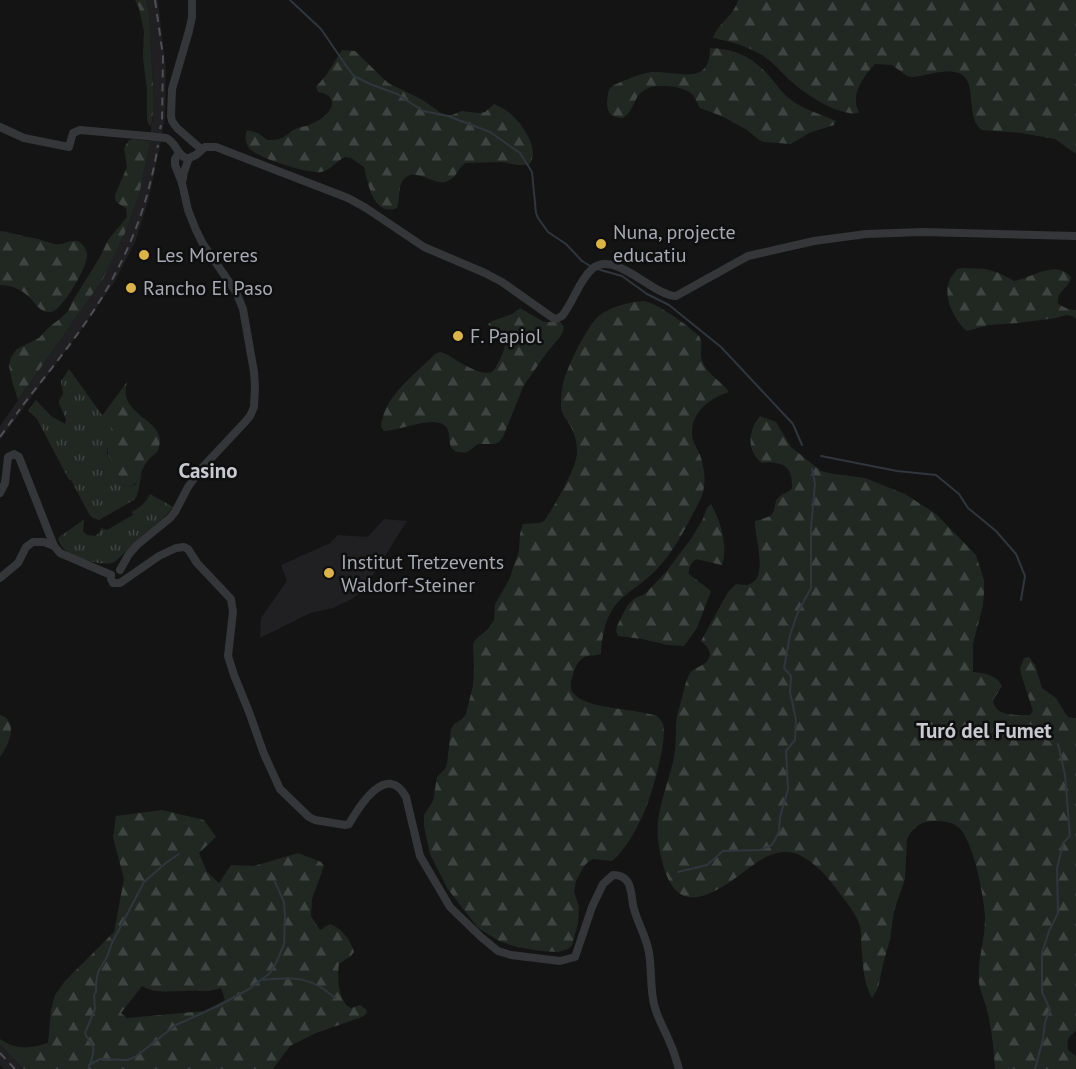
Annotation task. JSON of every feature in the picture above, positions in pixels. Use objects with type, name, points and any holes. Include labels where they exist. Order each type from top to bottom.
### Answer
[{"type":"street","points":[[192,0],[189,32],[172,89],[171,116],[177,128],[205,148]]},
{"type":"street","points":[[0,127],[24,138],[69,147],[73,133],[80,130],[166,138],[171,140],[179,153],[189,158]]},
{"type":"street","points":[[182,183],[189,158],[205,148],[222,148],[348,198],[424,247],[502,282],[553,318],[560,318],[583,279],[595,267],[610,265],[633,274],[663,293],[676,296],[748,256],[814,241],[866,234],[923,232],[1076,236]]},
{"type":"street","points":[[120,570],[137,544],[175,512],[194,478],[246,422],[254,406],[254,372],[241,304],[236,292],[203,244],[188,210],[175,165],[175,159],[179,153]]},
{"type":"street","points":[[0,493],[5,483],[8,457],[14,454],[22,461],[54,546],[60,554],[111,575]]},
{"type":"street","points":[[0,578],[18,563],[26,547],[33,542],[44,542],[54,546]]},
{"type":"street","points":[[124,580],[124,574],[120,570],[114,570],[111,575],[112,581],[116,584],[120,583],[159,556],[176,548],[189,549],[198,563],[231,599],[233,612],[228,656],[264,754],[280,789],[315,820],[345,825],[349,824],[359,807],[375,790],[388,784],[396,784],[406,797],[420,856],[450,907],[498,951],[511,955],[560,961],[575,957],[592,907],[603,884],[613,875],[625,878],[631,886],[635,911],[649,952],[652,994],[657,1015],[670,1042],[679,1069]]},
{"type":"shaded area","points":[[146,0],[158,0],[166,71],[165,116],[148,202],[135,242],[115,281],[0,440],[0,426],[103,279],[124,235],[139,195],[149,147],[154,104],[149,14]]},
{"type":"shaded area","name":"Institut Tretzevents Waldorf-Steiner","points":[[384,519],[407,521],[364,589],[352,599],[333,608],[310,613],[260,638],[261,618],[287,581],[281,565],[330,543],[338,535],[368,537]]},
{"type":"shaded area","points":[[0,1044],[24,1069],[4,1069],[0,1065]]},
{"type":"green space","points":[[135,0],[146,0],[149,14],[154,104],[151,127],[147,119],[147,90],[143,57],[144,32]]},
{"type":"green space","points":[[738,0],[1076,0],[1076,154],[1055,139],[982,130],[976,124],[973,115],[967,80],[954,72],[912,77],[892,65],[875,64],[865,75],[856,94],[859,113],[843,112],[833,108],[799,88],[759,53],[713,38],[718,28],[733,11]]},
{"type":"green space","points":[[710,48],[729,50],[751,60],[765,71],[782,92],[795,103],[836,121],[834,125],[809,133],[791,144],[764,142],[724,117],[700,108],[689,92],[668,86],[654,86],[643,91],[623,118],[609,113],[608,94],[609,89],[614,85],[649,72],[691,74],[699,72],[705,68],[709,60]]},
{"type":"green space","points":[[342,50],[355,51],[388,83],[421,99],[446,115],[462,111],[485,112],[494,104],[503,108],[518,122],[530,140],[533,153],[529,165],[502,162],[466,163],[449,181],[445,182],[410,175],[401,184],[397,208],[389,209],[382,208],[377,203],[370,189],[364,167],[351,158],[345,157],[325,171],[315,172],[272,161],[249,148],[246,139],[247,130],[258,133],[267,140],[276,139],[297,128],[314,123],[327,114],[332,102],[327,95],[318,92],[316,87]]},
{"type":"green space","points":[[129,140],[150,141],[139,195],[124,235],[103,279],[18,400],[9,366],[11,357],[17,349],[39,338],[68,311],[108,240],[127,217],[126,208],[116,202],[115,195],[127,167],[124,148]]},
{"type":"green space","points":[[0,231],[54,244],[78,241],[84,247],[87,255],[83,268],[74,287],[56,310],[43,311],[26,294],[12,287],[0,285]]},
{"type":"green space","points":[[957,269],[986,269],[1014,281],[1044,271],[1065,272],[1071,277],[1059,296],[1058,304],[1076,310],[1076,319],[1066,315],[989,325],[967,331],[954,315],[948,295],[950,278]]},
{"type":"green space","points":[[644,301],[665,310],[699,336],[704,366],[729,392],[709,402],[695,419],[692,437],[702,460],[704,483],[700,500],[686,527],[663,562],[616,605],[606,624],[601,654],[581,659],[575,668],[571,685],[572,692],[582,700],[657,716],[663,724],[664,732],[661,757],[645,811],[628,842],[612,861],[593,859],[588,862],[576,881],[574,891],[579,907],[578,924],[572,945],[558,952],[517,947],[499,941],[478,928],[447,888],[430,854],[424,815],[433,801],[437,777],[447,764],[451,729],[466,714],[473,686],[473,645],[494,620],[495,604],[509,580],[519,551],[523,524],[544,521],[574,465],[577,454],[576,441],[561,407],[562,387],[569,367],[578,347],[600,315],[621,305]]},
{"type":"green space","points":[[520,308],[544,322],[560,322],[564,327],[560,337],[524,385],[499,442],[478,444],[467,452],[458,452],[451,447],[447,428],[438,423],[424,423],[384,431],[381,427],[383,416],[394,395],[435,354],[440,352],[446,354],[476,370],[488,373],[493,371],[505,343],[503,338],[488,324]]},
{"type":"green space","points":[[69,369],[115,433],[115,440],[108,446],[107,454],[112,462],[112,471],[119,476],[121,484],[135,485],[142,473],[134,500],[99,520],[89,514],[37,419],[28,410],[36,400],[51,416],[65,424],[66,419],[59,400],[63,394],[61,381]]},
{"type":"green space","points":[[127,382],[126,394],[129,404],[153,426],[160,439],[158,451],[146,463],[137,482],[127,486],[121,484],[119,476],[112,471],[108,446],[115,433],[102,416]]},
{"type":"green space","points":[[760,416],[776,422],[791,447],[821,471],[865,478],[905,494],[936,514],[976,555],[984,580],[983,605],[973,644],[973,672],[990,675],[1000,682],[1002,686],[993,700],[995,706],[1002,712],[1013,715],[1030,715],[1033,711],[1020,668],[1024,658],[1029,657],[1035,665],[1042,688],[1056,698],[1068,717],[1076,718],[1076,1031],[1070,1036],[1067,1044],[1068,1050],[1076,1056],[1076,1069],[995,1069],[993,1042],[979,983],[985,927],[983,898],[969,843],[958,827],[952,824],[932,821],[920,824],[907,839],[905,879],[894,911],[890,940],[878,988],[872,998],[865,977],[861,929],[857,919],[826,876],[800,855],[783,852],[768,856],[729,883],[700,896],[689,897],[679,893],[671,884],[664,868],[659,846],[658,823],[674,757],[677,716],[686,682],[690,673],[706,663],[709,657],[709,649],[701,641],[728,592],[736,584],[750,584],[756,580],[759,573],[755,521],[770,516],[774,512],[777,499],[792,488],[791,475],[785,466],[762,463],[753,453],[751,434]]},
{"type":"green space","points":[[150,494],[173,507],[116,561],[102,563],[86,560],[62,547],[58,538],[83,520],[83,531],[87,535],[95,536],[101,528],[107,530],[133,515],[132,512],[147,500]]},
{"type":"green space","points":[[711,504],[722,534],[724,557],[722,565],[696,559],[689,567],[689,574],[711,591],[697,628],[684,646],[618,636],[617,626],[627,606],[635,598],[645,594],[665,573],[691,539]]},
{"type":"green space","points":[[0,715],[6,718],[11,728],[9,740],[0,757]]},
{"type":"green space","points":[[162,810],[204,820],[216,837],[199,853],[207,872],[219,883],[231,865],[254,866],[298,853],[321,862],[324,866],[312,899],[311,916],[320,930],[330,924],[342,932],[351,944],[354,952],[339,964],[339,989],[347,1005],[351,1008],[360,1005],[367,1010],[366,1014],[316,1033],[290,1046],[273,1069],[24,1069],[0,1044],[0,1039],[23,1047],[48,1043],[55,995],[65,981],[114,932],[124,879],[113,837],[116,816]],"holes":[[[142,986],[168,992],[207,991],[221,988],[225,1000],[204,1011],[127,1018],[121,1013]]]},
{"type":"waterway","points":[[290,0],[321,29],[354,76],[397,94],[423,111],[448,116],[490,132],[520,153],[532,172],[538,218],[548,232],[566,244],[582,261],[592,267]]},
{"type":"waterway","points":[[597,269],[622,276],[647,294],[669,305],[721,347],[793,424],[802,445]]},
{"type":"waterway","points":[[821,456],[897,471],[936,475],[959,494],[968,508],[996,531],[1016,554],[1025,576],[1021,600]]},
{"type":"waterway","points":[[678,872],[707,865],[723,851],[760,850],[772,845],[779,832],[780,817],[788,789],[786,751],[795,740],[796,720],[790,692],[791,676],[784,668],[790,635],[798,612],[811,588],[811,528],[815,484],[812,469]]},
{"type":"waterway","points":[[1035,1069],[1045,1022],[1050,1010],[1042,992],[1042,953],[1058,913],[1057,869],[1063,843],[1070,836],[1065,775],[1058,744]]},
{"type":"waterway","points":[[88,1069],[93,1050],[85,1033],[95,1009],[94,995],[98,972],[144,882],[179,854]]},
{"type":"waterway","points":[[89,1065],[100,1059],[127,1060],[135,1057],[176,1025],[249,989],[270,973],[284,944],[284,902],[275,882]]},
{"type":"waterway","points":[[263,980],[284,978],[310,982],[335,998]]},
{"type":"railway","points":[[155,0],[163,56],[160,129]]},
{"type":"railway","points":[[23,405],[85,324],[116,272],[142,210],[158,145]]},
{"type":"railway","points":[[0,437],[20,409]]},
{"type":"railway","points":[[0,1053],[15,1069]]},
{"type":"place","name":"Nuna, projecte educatiu","points":[[601,244]]},
{"type":"place","name":"Les Moreres","points":[[144,255]]},
{"type":"place","name":"Rancho El Paso","points":[[131,288]]},
{"type":"place","name":"F. Papiol","points":[[458,336]]},
{"type":"place","name":"Institut Tretzevents Waldorf-Steiner","points":[[329,573]]},
{"type":"district","name":"Casino","points":[[208,470]]},
{"type":"district","name":"Turó del Fumet","points":[[984,730]]}]
